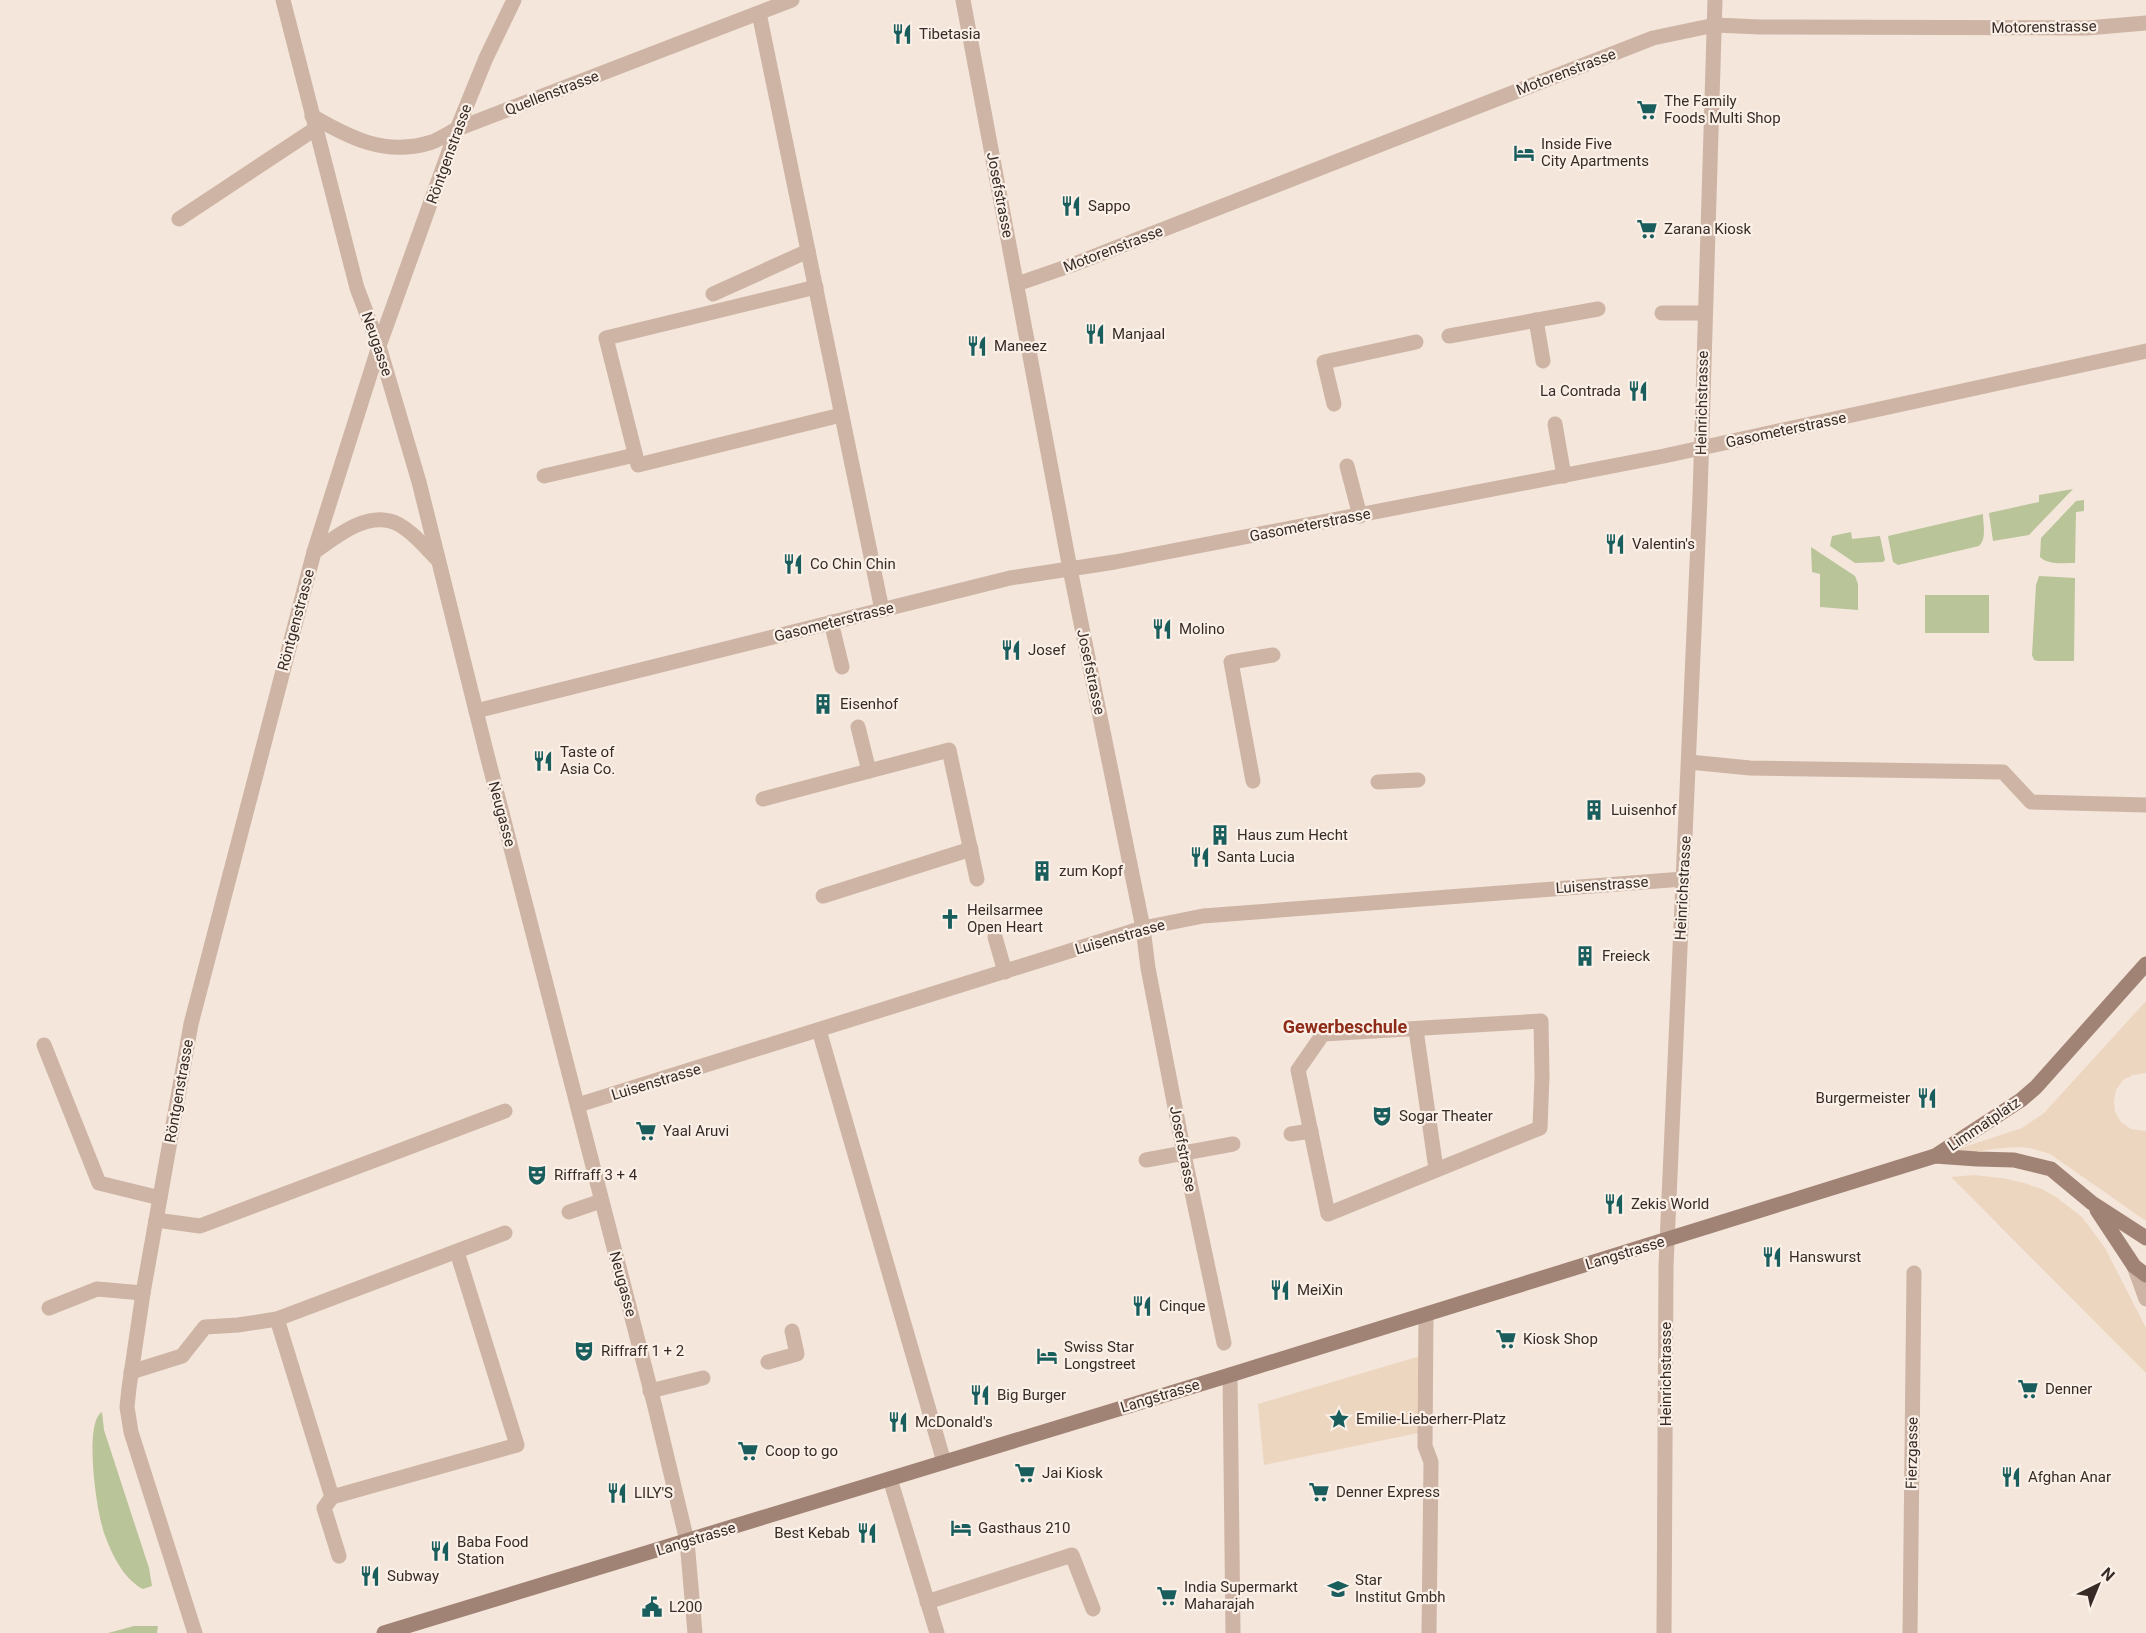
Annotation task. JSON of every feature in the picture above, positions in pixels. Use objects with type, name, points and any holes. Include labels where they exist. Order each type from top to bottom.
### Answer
[{"type":"street","name":"Neugasse","points":[[283,0],[357,288],[380,346],[419,482],[650,1391],[687,1541],[695,1633]]},
{"type":"street","name":"Röntgenstrasse","points":[[195,1633],[131,1432],[127,1407],[142,1293],[191,1024],[314,552],[380,346],[457,129],[486,58],[514,0]]},
{"type":"street","name":"Quellenstrasse","points":[[313,122],[370,145],[403,148],[432,142],[457,129],[792,0]]},
{"type":"street","name":"Josefstrasse","points":[[963,0],[1070,569],[1143,928],[1148,968],[1186,1169],[1224,1343]]},
{"type":"street","name":"Heinrichstrasse","points":[[1664,1633],[1667,1240],[1689,762],[1715,0]]},
{"type":"street","points":[[759,13],[882,610]]},
{"type":"street","name":"Motorenstrasse","points":[[1017,284],[1083,261],[1653,38],[1715,25],[2086,28],[2146,23]]},
{"type":"street","points":[[179,219],[313,122]]},
{"type":"street","points":[[713,294],[808,251]]},
{"type":"street","points":[[816,287],[606,338],[638,465],[842,415]]},
{"type":"street","points":[[1449,336],[1598,309]]},
{"type":"street","points":[[1662,313],[1704,313]]},
{"type":"street","points":[[1536,320],[1543,361]]},
{"type":"street","points":[[1334,404],[1324,362],[1416,342]]},
{"type":"street","name":"Gasometerstrasse","points":[[476,711],[1010,578],[1360,516],[1564,476],[2146,351]]},
{"type":"street","points":[[1555,424],[1564,476]]},
{"type":"street","points":[[544,476],[635,455]]},
{"type":"street","points":[[1347,466],[1360,516]]},
{"type":"street","name":"Röntgenstrasse","points":[[314,552],[368,520],[391,521],[413,534],[437,559]]},
{"type":"street","points":[[831,622],[842,667]]},
{"type":"street","points":[[1253,781],[1231,662],[1273,656]]},
{"type":"street","points":[[858,727],[869,771]]},
{"type":"street","points":[[763,799],[949,750],[977,879]]},
{"type":"street","points":[[1689,762],[1750,768],[2002,771],[2031,802],[2146,804]]},
{"type":"street","points":[[1378,782],[1418,780]]},
{"type":"street","points":[[823,896],[970,849]]},
{"type":"street","name":"Luisenstrasse","points":[[578,1106],[1143,928],[1203,916],[1683,879]]},
{"type":"street","points":[[994,937],[1005,972]]},
{"type":"street","name":"Limmatplatz","points":[[1935,1156],[2036,1087],[2146,964]]},
{"type":"street","points":[[1541,1021],[1540,1128],[1328,1214],[1298,1070],[1323,1035],[1416,1030],[1541,1021]]},
{"type":"street","points":[[819,1030],[944,1462]]},
{"type":"street","points":[[1416,1030],[1436,1169]]},
{"type":"street","points":[[44,1045],[99,1183],[160,1198]]},
{"type":"street","points":[[156,1220],[200,1227],[505,1111]]},
{"type":"street","points":[[1291,1134],[1311,1131]]},
{"type":"street","points":[[1146,1160],[1233,1144]]},
{"type":"street","name":"Langstrasse","points":[[384,1633],[1230,1375],[1935,1156]]},
{"type":"street","name":"Limmatplatz","points":[[1935,1156],[2014,1160],[2051,1169],[2092,1203],[2146,1238]]},
{"type":"street","points":[[569,1212],[601,1201]]},
{"type":"street","name":"Limmatplatz","points":[[2092,1203],[2140,1271],[2146,1299]]},
{"type":"street","points":[[131,1372],[182,1356],[205,1327],[277,1319],[505,1233]]},
{"type":"street","points":[[339,1556],[324,1508],[332,1497],[517,1445],[457,1252]]},
{"type":"street","name":"Fierzgasse","points":[[1910,1633],[1914,1273]]},
{"type":"street","points":[[49,1308],[97,1289],[142,1293]]},
{"type":"street","points":[[1426,1314],[1425,1446],[1431,1462],[1429,1633]]},
{"type":"street","points":[[277,1319],[332,1497]]},
{"type":"street","points":[[768,1362],[797,1354],[792,1331]]},
{"type":"street","points":[[1230,1375],[1233,1633]]},
{"type":"street","points":[[650,1391],[703,1378]]},
{"type":"street","points":[[890,1479],[937,1633]]},
{"type":"street","points":[[927,1602],[1072,1555],[1093,1609]]},
{"type":"green space","points":[[2073,489],[2029,535],[1993,541],[1989,513],[2039,502],[2039,495]]},
{"type":"green space","points":[[2084,500],[2084,511],[2076,512],[2075,563],[2043,560],[2040,557],[2041,538],[2076,501]]},
{"type":"green space","points":[[1983,514],[1984,535],[1979,546],[1898,565],[1893,562],[1888,536]]},
{"type":"green space","points":[[1851,532],[1852,539],[1880,536],[1885,560],[1855,563],[1830,546],[1832,536]]},
{"type":"green space","points":[[1811,547],[1855,576],[1858,584],[1858,610],[1820,607],[1820,574],[1812,572]]},
{"type":"green space","points":[[2039,576],[2075,578],[2074,661],[2034,660],[2032,655],[2036,585]]},
{"type":"green space","points":[[1925,595],[1989,595],[1989,633],[1925,633]]},
{"type":"green space","points":[[102,1412],[104,1430],[149,1568],[152,1586],[143,1589],[120,1567],[102,1528],[96,1493],[93,1434],[96,1420]]},
{"type":"green space","points":[[134,1626],[158,1626],[157,1633],[108,1633]]},
{"type":"shaded area","points":[[2146,1001],[2146,1073],[2133,1075],[2123,1080],[2116,1090],[2114,1101],[2115,1112],[2121,1122],[2131,1129],[2146,1131],[2146,1221],[2050,1154],[2018,1147],[1991,1149],[1960,1156],[1958,1151],[1961,1148],[2022,1128],[2044,1113]]},
{"type":"shaded area","points":[[1974,1175],[2002,1178],[2042,1189],[2082,1217],[2105,1248],[2146,1328],[2146,1373],[1951,1177]]},
{"type":"shaded area","name":"Emilie-Lieberherr-Platz","points":[[1420,1356],[1418,1433],[1264,1465],[1258,1404]]},
{"type":"place","name":"Tibetasia","points":[[902,34]]},
{"type":"place","name":"The Family Foods Multi Shop","points":[[1647,110]]},
{"type":"place","name":"Inside Five City Apartments","points":[[1524,153]]},
{"type":"place","name":"Sappo","points":[[1071,206]]},
{"type":"place","name":"Zarana Kiosk","points":[[1647,229]]},
{"type":"place","name":"Manjaal","points":[[1095,334]]},
{"type":"place","name":"Maneez","points":[[977,346]]},
{"type":"place","name":"La Contrada","points":[[1638,391]]},
{"type":"place","name":"Valentin's","points":[[1615,544]]},
{"type":"place","name":"Co Chin Chin","points":[[793,564]]},
{"type":"place","name":"Molino","points":[[1162,629]]},
{"type":"place","name":"Josef","points":[[1011,650]]},
{"type":"place","name":"Eisenhof","points":[[823,704]]},
{"type":"place","name":"Taste of Asia Co.","points":[[543,761]]},
{"type":"place","name":"Luisenhof","points":[[1594,810]]},
{"type":"place","name":"Haus zum Hecht","points":[[1220,835]]},
{"type":"place","name":"Santa Lucia","points":[[1200,857]]},
{"type":"place","name":"zum Kopf","points":[[1042,871]]},
{"type":"place","name":"Heilsarmee Open Heart","points":[[950,919]]},
{"type":"place","name":"Freieck","points":[[1585,956]]},
{"type":"place","name":"Burgermeister","points":[[1927,1098]]},
{"type":"place","name":"Sogar Theater","points":[[1382,1116]]},
{"type":"place","name":"Yaal Aruvi","points":[[646,1131]]},
{"type":"place","name":"Riffraff 3 + 4","points":[[537,1175]]},
{"type":"place","name":"Zekis World","points":[[1614,1204]]},
{"type":"place","name":"Hanswurst","points":[[1772,1257]]},
{"type":"place","name":"MeiXin","points":[[1280,1290]]},
{"type":"place","name":"Cinque","points":[[1142,1306]]},
{"type":"place","name":"Kiosk Shop","points":[[1506,1339]]},
{"type":"place","name":"Riffraff 1 + 2","points":[[584,1351]]},
{"type":"place","name":"Swiss Star Longstreet","points":[[1047,1356]]},
{"type":"place","name":"Denner","points":[[2028,1389]]},
{"type":"place","name":"Big Burger","points":[[980,1395]]},
{"type":"place","name":"Emilie-Lieberherr-Platz","points":[[1339,1419]]},
{"type":"place","name":"McDonald's","points":[[898,1422]]},
{"type":"place","name":"Coop to go","points":[[748,1451]]},
{"type":"place","name":"Jai Kiosk","points":[[1025,1473]]},
{"type":"place","name":"Afghan Anar","points":[[2011,1477]]},
{"type":"place","name":"Denner Express","points":[[1319,1492]]},
{"type":"place","name":"LILY'S","points":[[617,1493]]},
{"type":"place","name":"Gasthaus 210","points":[[961,1528]]},
{"type":"place","name":"Best Kebab","points":[[867,1533]]},
{"type":"place","name":"Baba Food Station","points":[[440,1551]]},
{"type":"place","name":"Subway","points":[[370,1576]]},
{"type":"place","name":"Star Institut Gmbh","points":[[1338,1589]]},
{"type":"place","name":"India Supermarkt Maharajah","points":[[1167,1596]]},
{"type":"place","name":"L200","points":[[652,1607]]},
{"type":"district","name":"Gewerbeschule","points":[[1345,1026]]}]
